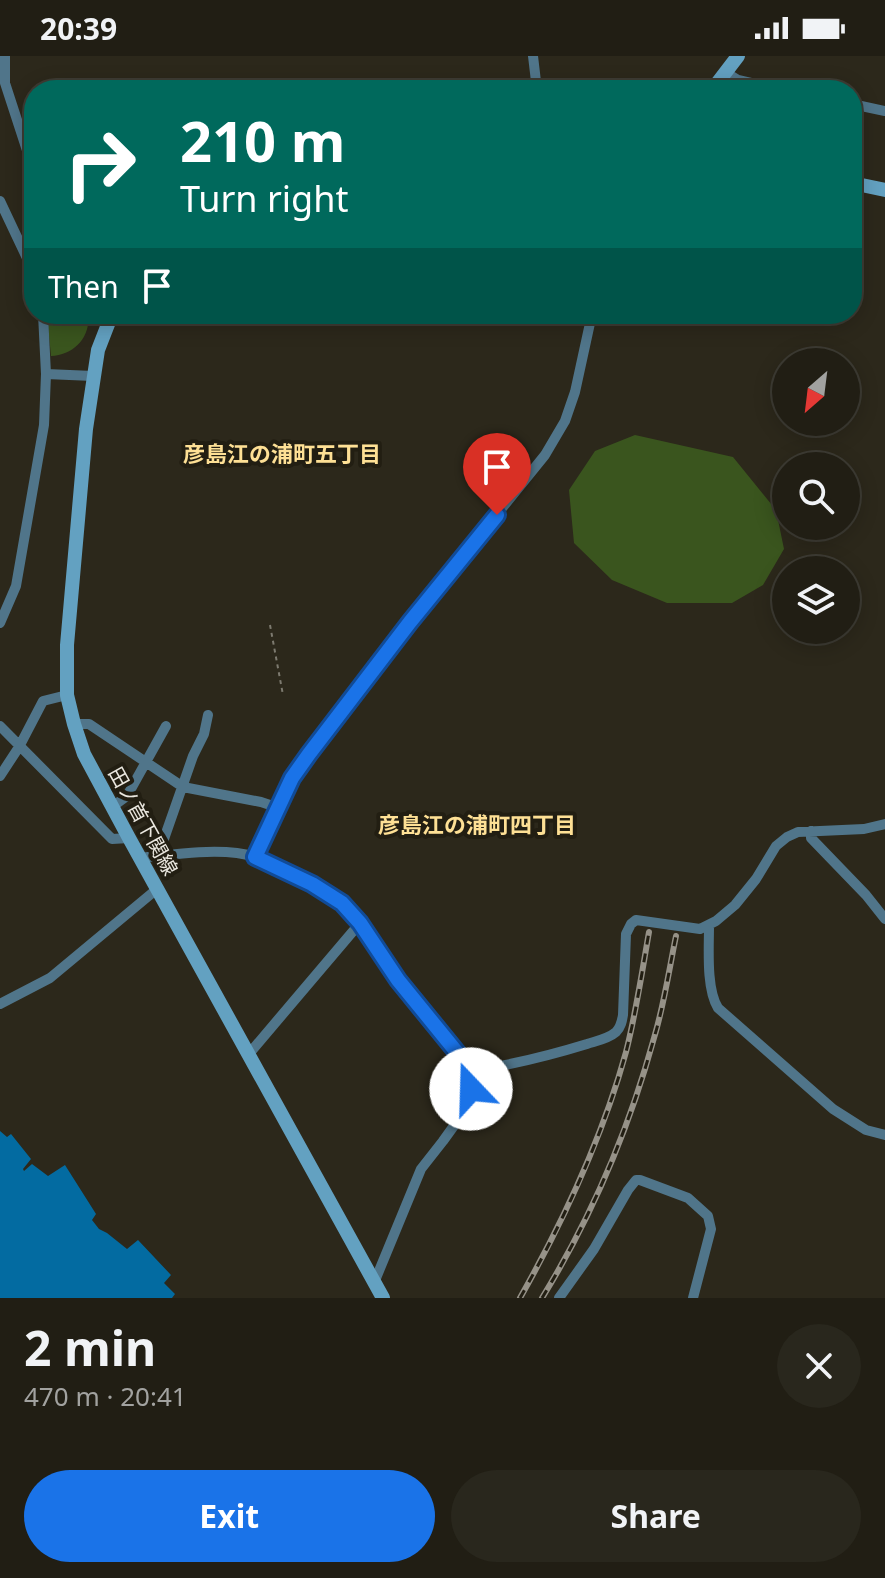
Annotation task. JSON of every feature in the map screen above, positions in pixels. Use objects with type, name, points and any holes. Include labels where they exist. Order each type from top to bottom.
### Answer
[{"type":"main road","points":[[719,80],[738,56]]},
{"type":"main road","points":[[862,185],[885,190]]},
{"type":"main road","name":"田ノ首下関線","points":[[108,324],[98,350],[86,429],[67,645],[67,695],[74,724],[84,754],[112,807],[383,1298]]},
{"type":"street","points":[[533,56],[536,80]]},
{"type":"street","points":[[3,57],[5,83],[24,141]]},
{"type":"street","points":[[725,72],[738,80]]},
{"type":"street","points":[[862,106],[885,111]]},
{"type":"street","points":[[0,201],[24,252]]},
{"type":"street","points":[[0,623],[16,586],[44,425],[44,324]]},
{"type":"street","points":[[255,857],[292,778],[367,677],[545,455],[565,421],[575,392],[590,324]]},
{"type":"street","points":[[46,374],[93,376]]},
{"type":"street","points":[[0,776],[43,701],[67,695]]},
{"type":"street","points":[[158,856],[193,756],[204,734],[208,715]]},
{"type":"street","points":[[74,724],[89,724],[183,787],[279,808]]},
{"type":"street","points":[[0,726],[112,839],[129,838]]},
{"type":"street","points":[[112,807],[127,796],[166,726]]},
{"type":"street","points":[[471,1071],[542,1058],[606,1037],[618,1030],[623,1015],[626,934],[636,920],[700,929],[709,926],[735,905],[776,846],[787,837],[798,832],[864,829],[885,824]]},
{"type":"street","points":[[811,831],[811,838],[885,919]]},
{"type":"street","points":[[140,858],[240,853],[285,870],[324,891],[342,903],[360,923],[398,980],[471,1071],[471,1089],[465,1110],[421,1169],[374,1283]]},
{"type":"street","points":[[0,1004],[50,978],[157,889]]},
{"type":"street","points":[[248,1055],[360,923]]},
{"type":"street","points":[[709,926],[712,986],[718,1008],[833,1109],[866,1130],[885,1135]]},
{"type":"street","points":[[559,1298],[594,1249],[628,1190],[636,1180],[640,1180],[688,1198],[708,1216],[711,1229],[693,1298]]},
{"type":"path","points":[[270,625],[283,695]]},
{"type":"green space","points":[[48,324],[88,324],[84,337],[74,348],[51,356]]},
{"type":"green space","points":[[635,435],[733,457],[772,505],[772,540],[782,540],[784,549],[780,556],[772,556],[772,570],[763,585],[732,603],[667,603],[612,580],[574,543],[569,490],[595,451]]},
{"type":"water","points":[[0,1131],[7,1137],[11,1134],[31,1159],[24,1171],[32,1164],[48,1176],[65,1165],[96,1214],[92,1220],[99,1229],[127,1249],[138,1240],[171,1275],[164,1283],[175,1294],[172,1298],[0,1298]]},
{"type":"railway","points":[[520,1298],[567,1209],[606,1116],[630,1037],[649,932]]},
{"type":"railway","points":[[542,1298],[592,1205],[633,1106],[658,1026],[676,936]]},
{"type":"district","name":"彦島江の浦町五丁目","points":[[282,454]]},
{"type":"district","name":"彦島江の浦町四丁目","points":[[477,825]]},
{"type":"route","points":[[471,1089],[468,1066],[398,980],[360,923],[342,903],[312,884],[255,857],[292,778],[367,677],[497,515]]}]
